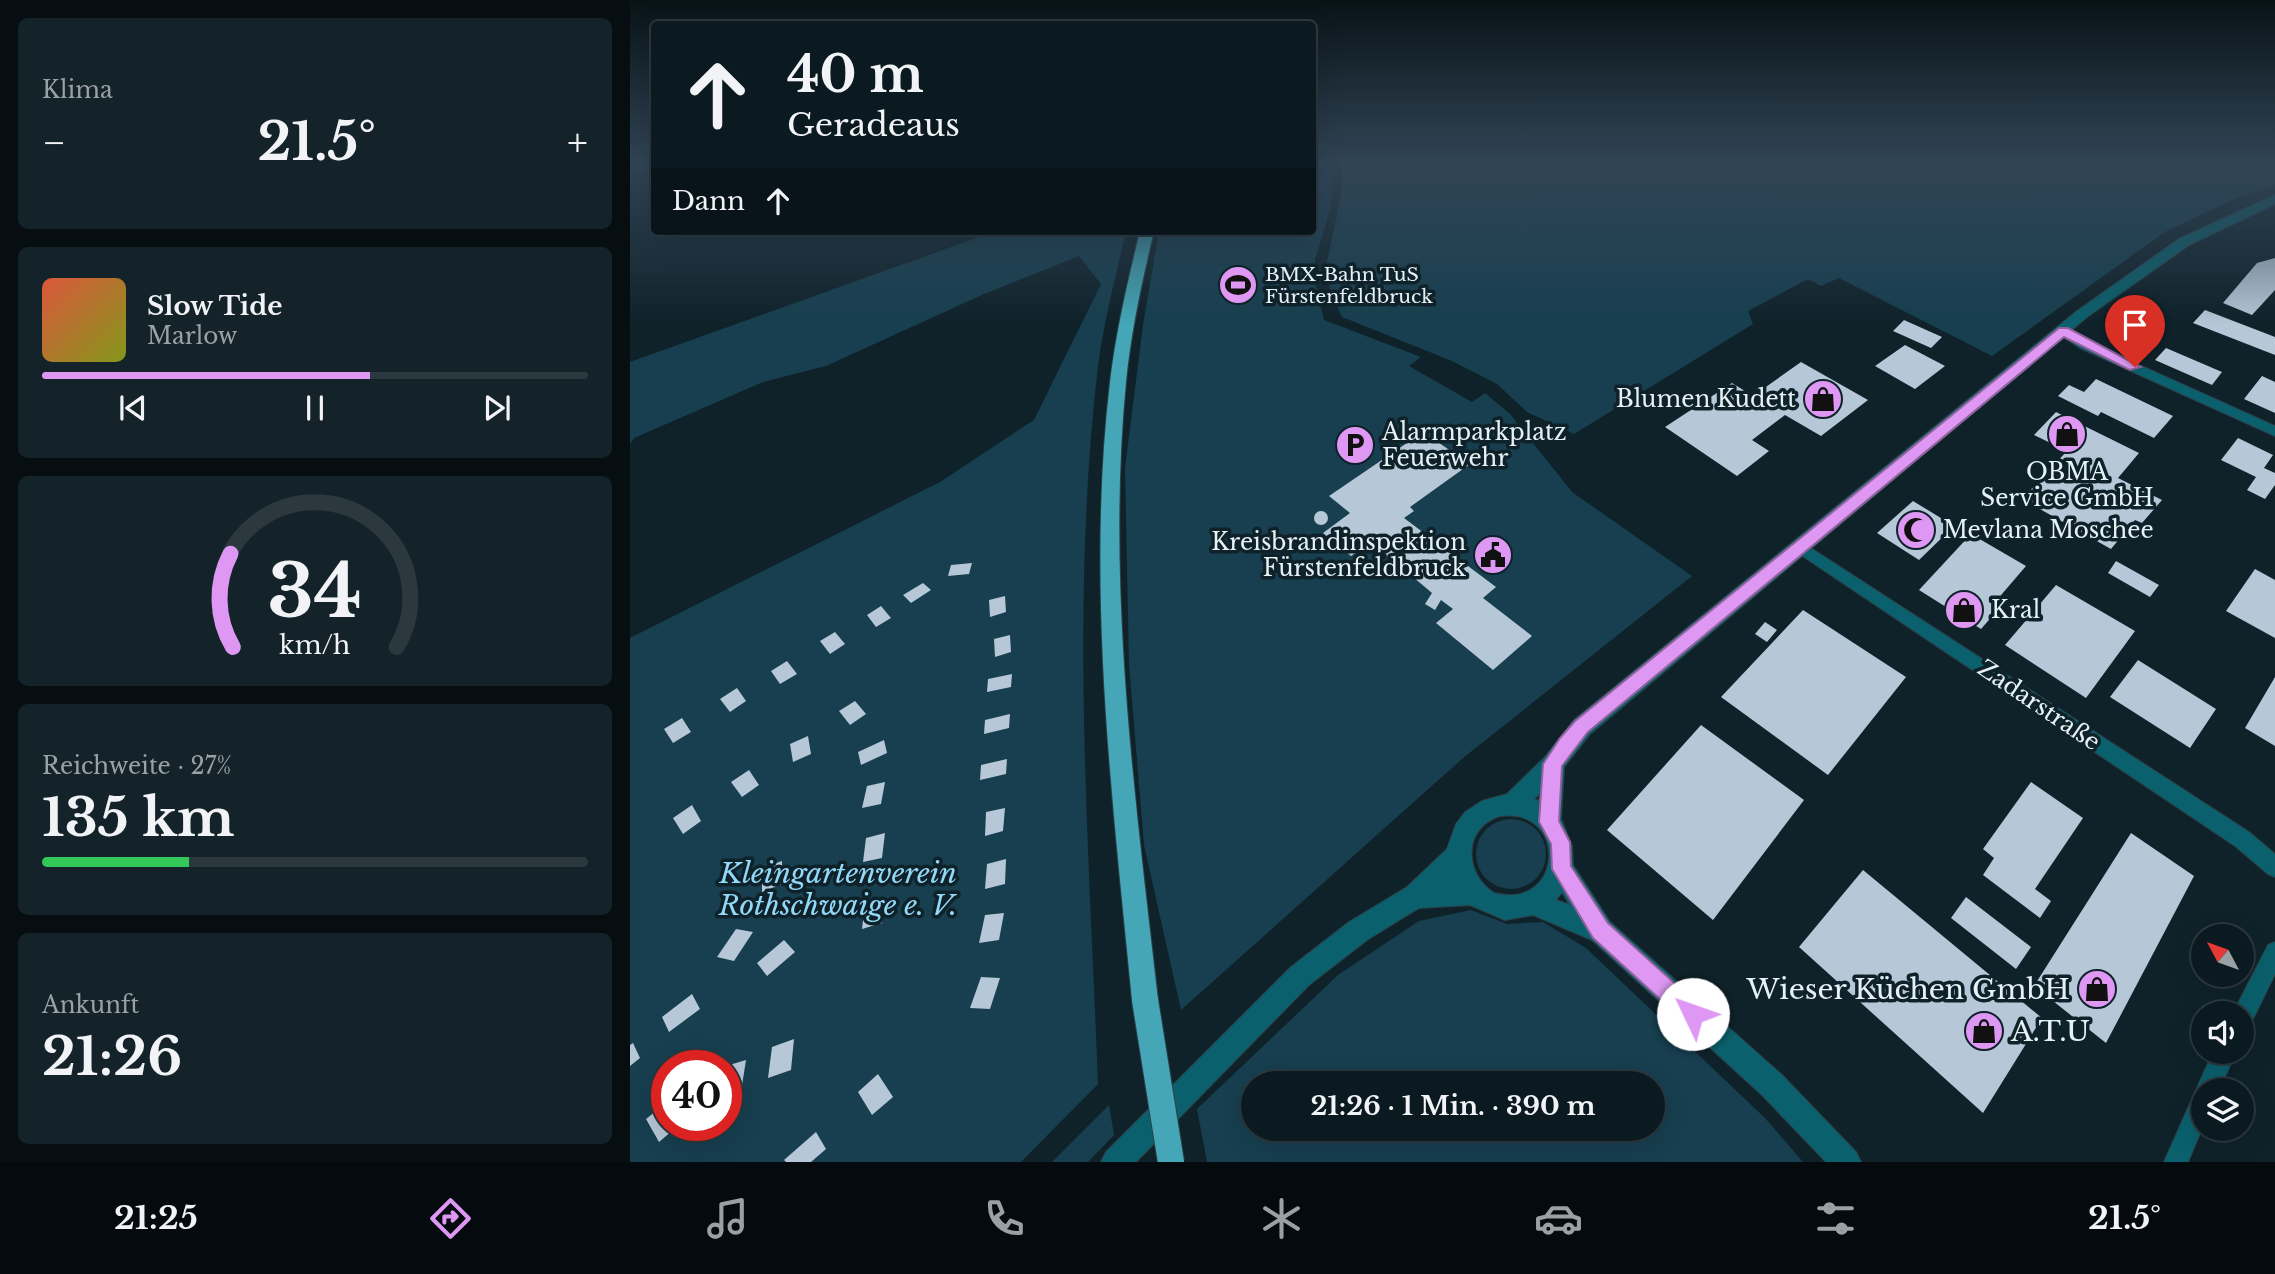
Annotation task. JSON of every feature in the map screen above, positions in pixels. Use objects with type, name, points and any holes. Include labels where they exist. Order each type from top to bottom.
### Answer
[{"type":"highway","points":[[1146,235],[1131,300],[1116,402],[1112,547],[1118,741],[1145,1000],[1171,1162]]},
{"type":"street","points":[[1512,805],[1553,764],[1582,727],[2063,331],[2137,273],[2184,242],[2236,217]]},
{"type":"street","points":[[2063,331],[2084,345],[2275,431]]},
{"type":"street","name":"Zadarstraße","points":[[1800,547],[2242,838],[2275,867]]},
{"type":"street","points":[[1549,822],[1553,764]]},
{"type":"street","points":[[1474,893],[1461,872],[1458,855],[1460,840],[1468,825],[1480,813],[1495,806],[1512,805],[1538,813],[1549,822],[1560,842],[1562,869],[1601,931],[1772,1085],[1846,1162]]},
{"type":"street","points":[[1116,1162],[1300,976],[1358,931],[1416,896],[1458,855]]},
{"type":"street","points":[[1416,896],[1474,893],[1504,906],[1533,902],[1551,889],[1562,869]]},
{"type":"street","points":[[1533,902],[1601,931]]},
{"type":"street","points":[[2250,1001],[2275,952]]},
{"type":"street","points":[[2176,1162],[2191,1126]]},
{"type":"green space","points":[[1316,217],[1328,217],[1315,260],[1314,278],[1324,320],[1421,357],[1409,366],[1472,402],[1485,393],[1510,414],[1572,492],[1692,576],[1463,758],[1181,1010],[1144,845],[1129,664],[1125,468],[1143,325],[1158,235],[1316,235]]},
{"type":"green space","points":[[1336,217],[2195,217],[2165,232],[1992,356],[1839,278],[1821,286],[1808,279],[1748,311],[1753,324],[1574,434],[1527,412],[1497,384],[1452,361],[1342,317],[1330,290],[1327,262]]},
{"type":"green space","name":"Kleingartenverein Rothschwaige e. V.","points":[[985,235],[1125,235],[1098,366],[1085,545],[1084,725],[1098,1084],[1021,1162],[630,1162],[630,638],[940,482],[1034,420],[1101,284],[1079,256],[984,294],[826,366],[763,382],[634,438],[630,444],[630,362]]},
{"type":"green space","points":[[1511,819],[1536,829],[1546,854],[1536,879],[1511,889],[1486,879],[1476,854],[1486,829]]},
{"type":"green space","points":[[1471,910],[1507,924],[1543,922],[1586,948],[1765,1118],[1803,1162],[1207,1162],[1197,1109],[1338,975],[1419,921]]},
{"type":"green space","points":[[1109,1105],[1114,1135],[1088,1162],[1052,1162]]},
{"type":"building","points":[[2275,258],[2275,290],[2252,315],[2223,303],[2257,263]]},
{"type":"building","points":[[2205,310],[2275,337],[2275,355],[2193,323]]},
{"type":"building","points":[[1904,320],[1942,337],[1931,348],[1893,331]]},
{"type":"building","points":[[1905,345],[1945,366],[1915,389],[1875,366]]},
{"type":"building","points":[[2166,348],[2222,372],[2212,385],[2155,360]]},
{"type":"building","points":[[1801,362],[1868,400],[1821,436],[1785,415],[1752,440],[1769,451],[1737,476],[1665,427],[1732,383],[1753,396]]},
{"type":"building","points":[[2262,376],[2275,382],[2275,413],[2244,399]]},
{"type":"building","points":[[2096,379],[2173,416],[2154,438],[2101,412],[2098,416],[2058,396],[2069,385],[2084,392]]},
{"type":"building","points":[[2056,412],[2139,453],[2118,478],[2162,500],[2142,523],[2135,520],[2111,549],[2022,499],[2067,451],[2034,435]]},
{"type":"building","points":[[1423,432],[1470,464],[1410,507],[1414,511],[1404,518],[1496,587],[1483,598],[1532,636],[1493,670],[1436,623],[1453,609],[1441,600],[1435,610],[1425,604],[1432,593],[1400,566],[1391,578],[1382,571],[1391,559],[1370,543],[1351,556],[1323,533],[1350,513],[1329,496]]},
{"type":"building","points":[[2238,438],[2273,455],[2264,468],[2275,473],[2275,485],[2265,499],[2247,490],[2256,477],[2221,460]]},
{"type":"building","name":"Mevlana Moschee","points":[[1913,501],[1954,526],[1919,560],[1877,533]]},
{"type":"building","points":[[1318,511],[1324,511],[1328,518],[1324,525],[1318,525],[1314,521],[1314,515]]},
{"type":"building","points":[[1971,534],[2026,566],[1996,601],[2002,605],[1981,629],[1919,590]]},
{"type":"building","points":[[2116,561],[2159,585],[2150,597],[2108,573]]},
{"type":"building","points":[[972,563],[969,574],[948,576],[951,565]]},
{"type":"building","points":[[2255,569],[2275,580],[2275,638],[2226,611]]},
{"type":"building","points":[[923,583],[931,590],[911,603],[903,595]]},
{"type":"building","points":[[2056,585],[2135,631],[2086,698],[2005,645]]},
{"type":"building","points":[[1005,596],[1006,612],[990,617],[989,600]]},
{"type":"building","points":[[881,606],[891,618],[876,627],[867,615]]},
{"type":"building","points":[[1803,610],[1906,677],[1828,775],[1721,697]]},
{"type":"building","points":[[1765,622],[1777,630],[1767,642],[1755,634]]},
{"type":"building","points":[[835,632],[845,644],[830,654],[820,641]]},
{"type":"building","points":[[1010,635],[1011,652],[995,657],[994,639]]},
{"type":"building","points":[[2138,660],[2216,709],[2190,748],[2110,697]]},
{"type":"building","points":[[787,661],[797,674],[780,684],[771,671]]},
{"type":"building","points":[[1012,674],[1011,687],[987,692],[988,679]]},
{"type":"building","points":[[2275,677],[2275,746],[2245,728]]},
{"type":"building","points":[[737,688],[746,701],[730,712],[720,699]]},
{"type":"building","points":[[855,701],[866,714],[850,725],[839,711]]},
{"type":"building","points":[[1010,714],[1009,728],[984,734],[985,720]]},
{"type":"building","points":[[682,718],[691,732],[673,743],[664,729]]},
{"type":"building","points":[[1701,725],[1804,800],[1713,920],[1607,830]]},
{"type":"building","points":[[808,736],[811,754],[793,762],[790,744]]},
{"type":"building","points":[[884,740],[887,753],[861,765],[858,752]]},
{"type":"building","points":[[1007,759],[1006,774],[980,780],[981,765]]},
{"type":"building","points":[[749,770],[759,785],[742,797],[731,782]]},
{"type":"building","points":[[885,782],[881,804],[862,808],[867,786]]},
{"type":"building","points":[[2031,782],[2083,818],[2035,889],[2051,901],[2040,918],[1983,875],[1994,858],[1983,849]]},
{"type":"building","points":[[692,805],[701,821],[683,834],[673,818]]},
{"type":"building","points":[[1005,808],[1003,831],[985,836],[986,812]]},
{"type":"building","points":[[885,833],[882,858],[863,862],[866,838]]},
{"type":"building","points":[[2131,833],[2194,876],[2106,1043],[2034,986]]},
{"type":"building","points":[[1006,859],[1005,884],[985,889],[987,864]]},
{"type":"building","points":[[782,861],[782,884],[762,892],[762,868]]},
{"type":"building","points":[[1863,870],[2042,1018],[1983,1113],[1799,947]]},
{"type":"building","points":[[885,897],[882,923],[862,929],[865,903]]},
{"type":"building","points":[[1966,897],[2031,947],[2016,969],[1951,918]]},
{"type":"building","points":[[1004,913],[999,940],[979,943],[985,915]]},
{"type":"building","points":[[736,929],[753,932],[734,961],[717,957]]},
{"type":"building","points":[[784,940],[795,952],[767,976],[757,963]]},
{"type":"building","points":[[981,977],[1000,978],[990,1009],[970,1008]]},
{"type":"building","points":[[692,994],[700,1009],[669,1032],[662,1017]]},
{"type":"building","points":[[794,1039],[791,1070],[768,1078],[772,1047]]},
{"type":"building","points":[[633,1043],[640,1058],[630,1066],[630,1045]]},
{"type":"building","points":[[746,1060],[742,1086],[742,1061]]},
{"type":"building","points":[[878,1074],[893,1097],[872,1115],[858,1092]]},
{"type":"building","points":[[651,1115],[651,1128],[646,1119]]},
{"type":"building","points":[[816,1132],[826,1149],[811,1162],[784,1160]]},
{"type":"place","name":"BMX-Bahn TuS Fürstenfeldbruck","points":[[1238,285]]},
{"type":"place","name":"Blumen Kudett","points":[[1823,399]]},
{"type":"place","name":"OBMA Service GmbH","points":[[2067,434]]},
{"type":"place","name":"Alarmparkplatz Feuerwehr","points":[[1355,445]]},
{"type":"place","name":"Mevlana Moschee","points":[[1916,530]]},
{"type":"place","name":"Kreisbrandinspektion Fürstenfeldbruck","points":[[1493,555]]},
{"type":"place","name":"Kral","points":[[1964,610]]},
{"type":"place","name":"Wieser Küchen GmbH","points":[[2097,989]]},
{"type":"place","name":"A.T.U","points":[[1984,1031]]},
{"type":"route","points":[[1693,1014],[1601,931],[1562,869],[1560,842],[1549,822],[1553,764],[1566,744],[1582,727],[2063,331],[2084,345],[2135,367]]}]
